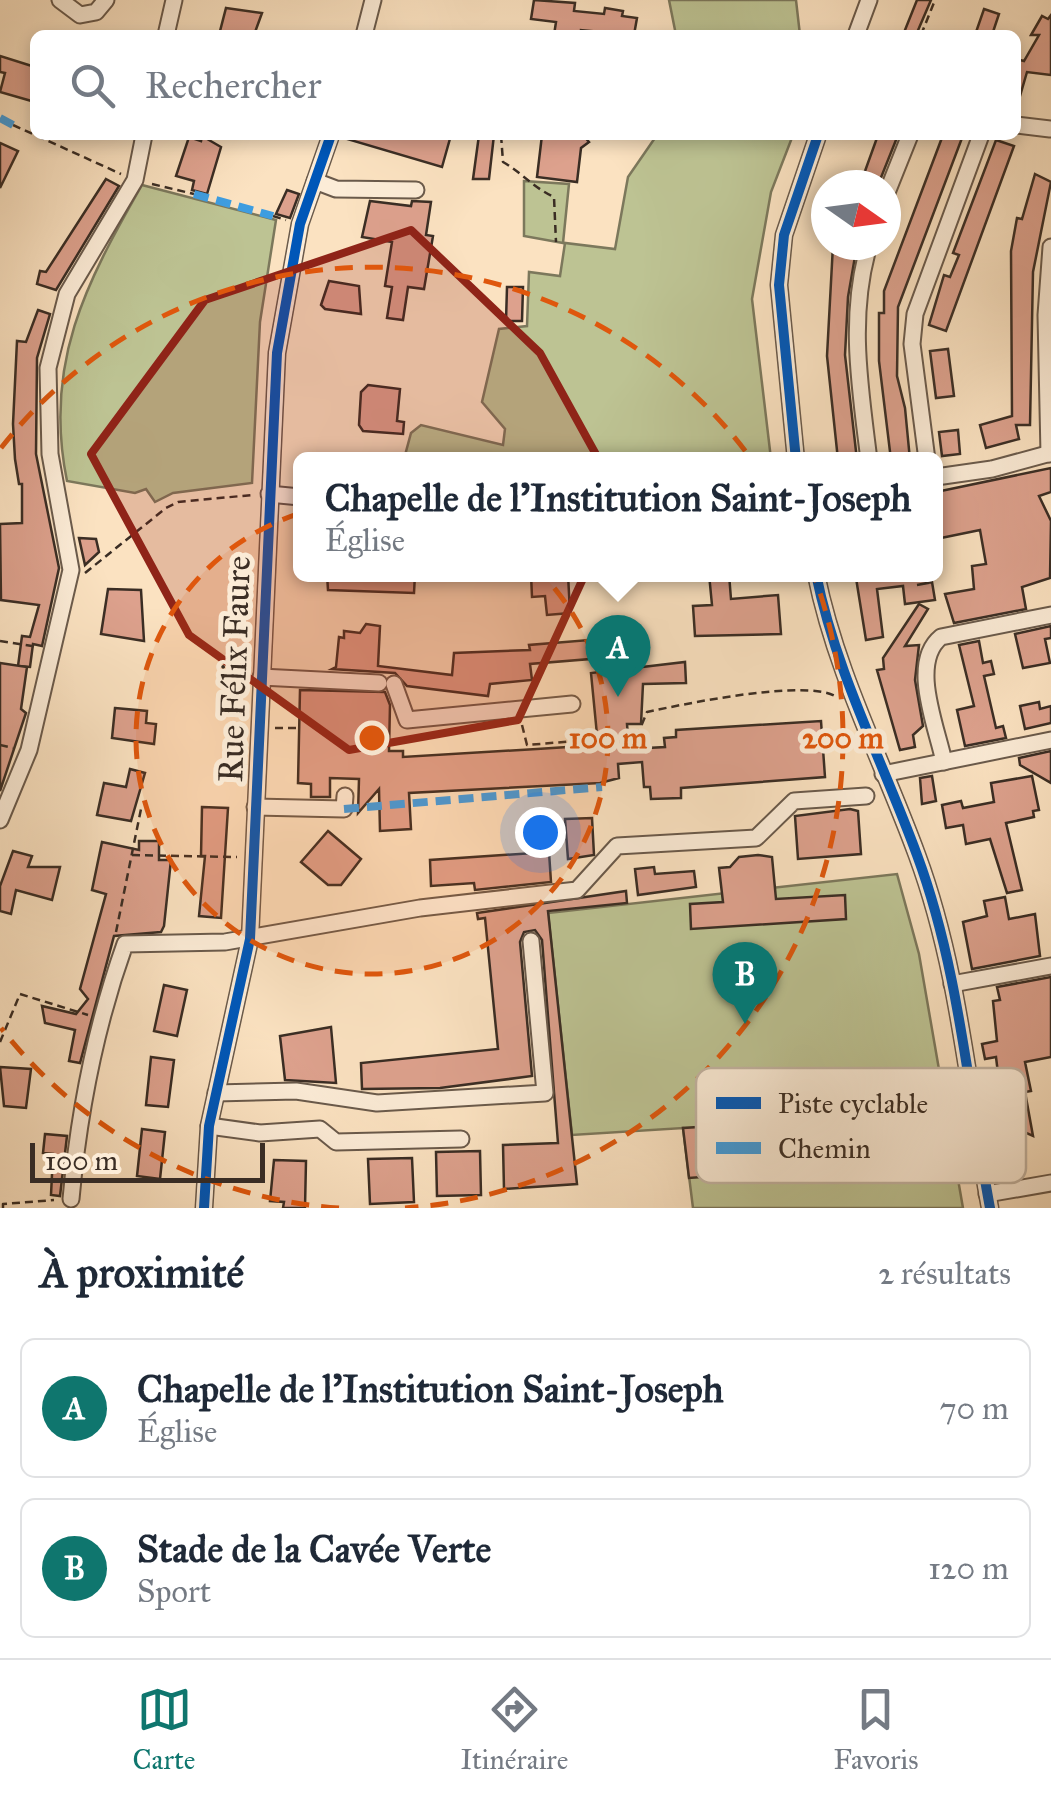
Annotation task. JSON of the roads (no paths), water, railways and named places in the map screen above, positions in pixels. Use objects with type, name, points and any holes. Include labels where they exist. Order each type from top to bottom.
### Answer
[{"type":"street","points":[[60,0],[80,15],[96,12],[106,0]]},
{"type":"street","points":[[167,30],[174,0]]},
{"type":"street","points":[[365,30],[372,0]]},
{"type":"street","points":[[858,30],[869,0]]},
{"type":"street","points":[[1021,125],[1050,128]]},
{"type":"street","points":[[0,820],[29,750],[66,591],[70,554],[50,454],[48,368],[67,294],[134,180],[143,140]]},
{"type":"street","name":"Rue Félix Faure","points":[[204,1208],[209,1126],[250,939],[277,353],[287,281],[329,140]]},
{"type":"street","points":[[795,452],[779,285],[784,235],[816,140]]},
{"type":"street","points":[[896,170],[908,140]]},
{"type":"street","points":[[926,452],[912,344],[915,314],[979,140]]},
{"type":"street","points":[[315,181],[336,188],[416,190]]},
{"type":"street","points":[[943,476],[992,470],[1050,453],[1046,315],[1051,247]]},
{"type":"street","points":[[866,260],[857,306],[856,354],[868,452]]},
{"type":"street","points":[[269,494],[293,496]]},
{"type":"street","points":[[818,582],[825,618],[918,856],[952,984],[966,1068]]},
{"type":"street","points":[[944,762],[925,668],[932,644],[941,637],[1051,614]]},
{"type":"street","points":[[261,677],[387,683],[407,720],[572,704]]},
{"type":"street","points":[[883,774],[1051,740]]},
{"type":"street","points":[[256,807],[344,809],[344,796]]},
{"type":"street","points":[[71,1198],[78,1117],[98,1018],[125,944],[250,939],[420,908],[577,890],[617,846],[756,838],[794,801],[866,796]]},
{"type":"street","points":[[216,1093],[296,1091],[377,1103],[546,1092],[532,941]]},
{"type":"street","points":[[952,984],[1051,966]]},
{"type":"street","points":[[209,1126],[260,1132],[320,1129],[336,1142],[461,1139]]},
{"type":"street","points":[[988,1201],[1051,1182]]},
{"type":"place","name":"Chapelle de l'Institution Saint-Joseph","points":[[618,697]]},
{"type":"place","name":"Stade de la Cavée Verte","points":[[745,1024]]}]
